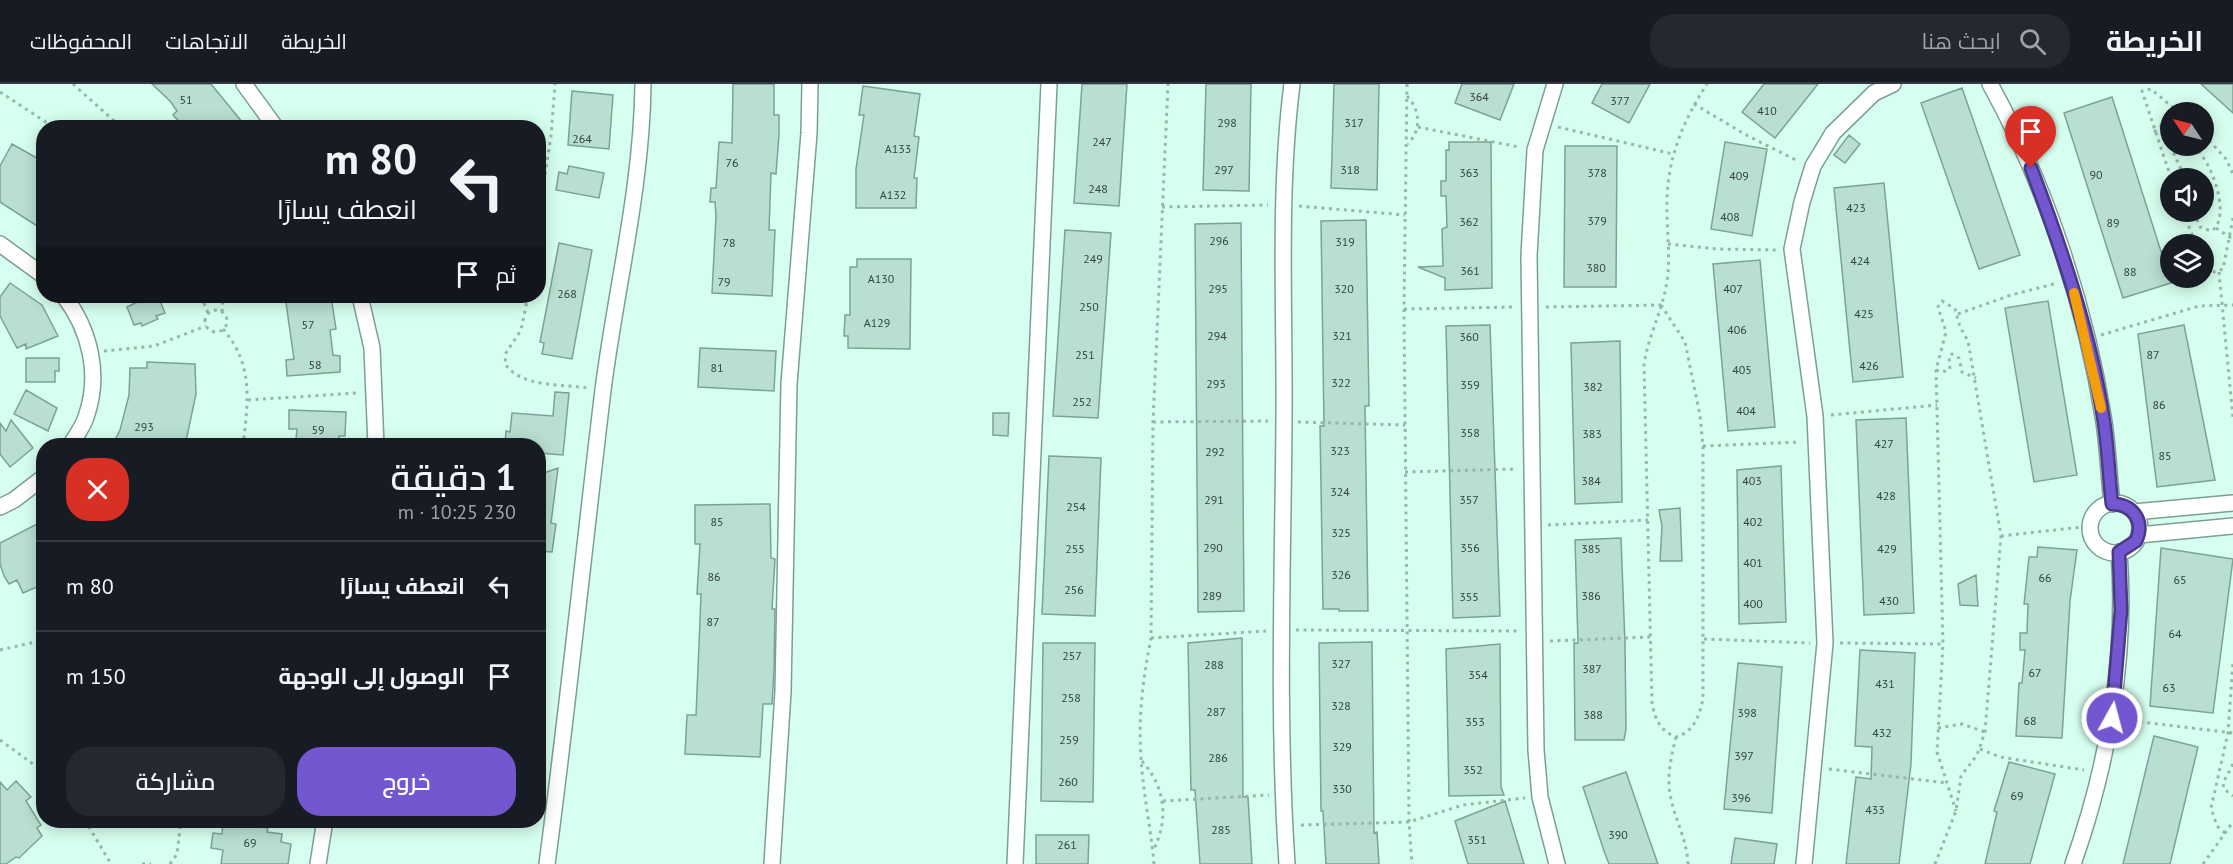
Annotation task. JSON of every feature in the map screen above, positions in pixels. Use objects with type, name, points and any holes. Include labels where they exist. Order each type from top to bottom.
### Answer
[{"type":"street","points":[[244,84],[270,120]]},
{"type":"street","points":[[547,864],[603,391],[637,178],[643,122],[643,84]]},
{"type":"street","points":[[772,864],[783,692],[789,384],[809,133],[810,84]]},
{"type":"street","points":[[1015,864],[1049,84]]},
{"type":"street","points":[[1287,864],[1282,794],[1281,630],[1285,205],[1292,84]]},
{"type":"street","points":[[1555,84],[1535,150],[1529,256],[1536,750],[1540,797],[1557,864]]},
{"type":"street","points":[[1804,864],[1825,643],[1815,416],[1792,249],[1802,202],[1813,166],[1833,133],[1874,93],[1893,84]]},
{"type":"street","points":[[1990,84],[2031,168],[2071,280],[2104,421],[2112,504]]},
{"type":"street","points":[[0,244],[36,270]]},
{"type":"street","points":[[69,303],[78,314],[91,352],[94,383],[86,418],[75,438]]},
{"type":"street","points":[[362,303],[372,348],[376,438]]},
{"type":"street","points":[[0,507],[14,500],[36,483]]},
{"type":"street","points":[[2134,512],[2140,527],[2139,535],[2132,546],[2112,553],[2098,546],[2091,526],[2097,511],[2112,504],[2120,504],[2134,512],[2233,503]]},
{"type":"street","points":[[2139,535],[2233,526]]},
{"type":"street","points":[[2073,864],[2100,772],[2112,718],[2121,610],[2119,552]]},
{"type":"street","points":[[318,864],[324,828]]},
{"type":"path","points":[[73,84],[113,120]]},
{"type":"path","points":[[546,168],[555,84]]},
{"type":"path","points":[[1154,864],[1141,760],[1141,701],[1150,638],[1153,422],[1168,84]]},
{"type":"path","points":[[1407,84],[1404,309],[1406,630],[1409,822],[1412,864]]},
{"type":"path","points":[[1676,737],[1664,730],[1653,710],[1644,365],[1646,349],[1667,285],[1667,198],[1673,154],[1694,104],[1707,84]]},
{"type":"path","points":[[2139,84],[2144,89],[2151,89],[2166,102]]},
{"type":"path","points":[[2144,89],[2141,95],[2167,168]]},
{"type":"path","points":[[0,92],[43,120]]},
{"type":"path","points":[[1407,96],[1416,110],[1418,127],[1407,145]]},
{"type":"path","points":[[1694,104],[1768,148],[1813,166]]},
{"type":"path","points":[[1542,123],[1673,154]]},
{"type":"path","points":[[1418,127],[1535,150]]},
{"type":"path","points":[[2154,132],[2160,127]]},
{"type":"path","points":[[2214,144],[2233,173]]},
{"type":"path","points":[[2203,156],[2217,176],[2222,193],[2223,211],[2216,228]]},
{"type":"path","points":[[2219,272],[2223,269],[2233,218]]},
{"type":"path","points":[[2198,222],[2205,230],[2216,228],[2230,238]]},
{"type":"path","points":[[1668,244],[1765,252],[1792,249]]},
{"type":"path","points":[[2214,270],[2219,272]]},
{"type":"path","points":[[2219,272],[2233,418]]},
{"type":"path","points":[[1958,314],[2011,295],[2071,280]]},
{"type":"path","points":[[1935,864],[1956,811],[1961,776],[1980,749],[1985,732],[2001,536],[1968,341],[1960,327],[1958,314],[1946,302],[1938,304],[1946,332],[1936,370],[1943,644],[1937,752],[1956,811]]},
{"type":"path","points":[[204,303],[208,313],[206,326]]},
{"type":"path","points":[[223,303],[222,312],[226,320],[223,328]]},
{"type":"path","points":[[527,303],[521,330],[504,358],[509,368],[536,382],[603,391]]},
{"type":"path","points":[[2086,340],[2199,306],[2233,304]]},
{"type":"path","points":[[1661,305],[1685,342],[1700,415],[1703,446],[1702,706],[1691,729],[1676,737],[1670,762],[1669,786],[1674,809],[1683,832],[1688,864]]},
{"type":"path","points":[[208,313],[213,310],[222,312]]},
{"type":"path","points":[[91,352],[154,346],[206,326]]},
{"type":"path","points":[[206,326],[214,331],[223,328]]},
{"type":"path","points":[[223,328],[244,362],[248,400],[244,438]]},
{"type":"path","points":[[1936,370],[1943,372],[1950,369],[1949,356],[1952,354],[1959,358],[1962,372],[1976,378]]},
{"type":"path","points":[[248,400],[374,392]]},
{"type":"path","points":[[1815,416],[1937,405]]},
{"type":"path","points":[[1703,446],[1816,441]]},
{"type":"path","points":[[1405,472],[1532,469]]},
{"type":"path","points":[[1533,525],[1648,520]]},
{"type":"path","points":[[2001,536],[2091,526]]},
{"type":"path","points":[[1150,638],[1281,630],[1406,630],[1535,636],[1650,637]]},
{"type":"path","points":[[1704,639],[1943,644]]},
{"type":"path","points":[[0,651],[36,642]]},
{"type":"path","points":[[2224,832],[2217,826],[2211,808],[2228,733],[2233,662]]},
{"type":"path","points":[[2112,718],[2233,734]]},
{"type":"path","points":[[1938,728],[1962,724],[1985,732]]},
{"type":"path","points":[[0,740],[36,766]]},
{"type":"path","points":[[1980,749],[2000,757],[2100,772]]},
{"type":"path","points":[[1141,760],[1151,771],[1163,801],[1162,827],[1153,851]]},
{"type":"path","points":[[2233,764],[2223,783],[2224,789],[2233,796]]},
{"type":"path","points":[[1815,767],[1947,783]]},
{"type":"path","points":[[1163,801],[1282,794]]},
{"type":"path","points":[[1284,826],[1409,822],[1463,804],[1540,797]]},
{"type":"path","points":[[2203,864],[2233,822]]},
{"type":"path","points":[[90,828],[111,864]]},
{"type":"path","points":[[170,864],[177,854],[180,828]]},
{"type":"path","points":[[142,864],[151,864]]},
{"type":"building","points":[[152,84],[211,84],[240,120],[178,120],[173,115],[177,111]]},
{"type":"building","points":[[733,84],[774,84],[774,115],[779,115],[779,135],[776,174],[771,173],[769,230],[775,230],[772,296],[712,293],[716,216],[715,202],[710,202],[711,188],[716,188],[719,142],[732,143]]},
{"type":"building","points":[[1082,84],[1127,84],[1119,206],[1074,203]]},
{"type":"building","points":[[1206,84],[1251,84],[1249,191],[1203,190]]},
{"type":"building","points":[[1334,84],[1379,84],[1377,190],[1331,188]]},
{"type":"building","points":[[1462,84],[1514,84],[1500,120],[1455,103]]},
{"type":"building","points":[[1602,84],[1650,84],[1629,123],[1592,103]]},
{"type":"building","points":[[1764,84],[1818,84],[1775,138],[1742,112]]},
{"type":"building","points":[[2201,84],[2233,84],[2233,113]]},
{"type":"building","points":[[863,86],[920,94],[914,136],[919,137],[914,178],[917,178],[916,208],[856,208],[856,169],[864,115],[859,115]]},
{"type":"building","points":[[1962,88],[2020,255],[1979,269],[1921,103]]},
{"type":"building","points":[[572,91],[613,95],[609,149],[568,145]]},
{"type":"building","points":[[2112,97],[2160,248],[2160,286],[2123,298],[2064,113]]},
{"type":"building","points":[[1849,135],[1860,144],[1845,163],[1834,155]]},
{"type":"building","points":[[1449,142],[1491,142],[1492,288],[1445,290],[1445,278],[1418,267],[1443,266],[1442,229],[1447,227],[1446,196],[1441,196],[1441,181],[1446,181],[1446,150],[1449,150]]},
{"type":"building","points":[[1725,142],[1767,149],[1752,236],[1711,229]]},
{"type":"building","points":[[12,144],[36,158],[36,225],[0,202],[0,166]]},
{"type":"building","points":[[1565,146],[1617,146],[1616,287],[1564,287]]},
{"type":"building","points":[[569,166],[604,173],[599,198],[556,190],[559,172],[567,174]]},
{"type":"building","points":[[1884,183],[1903,377],[1853,382],[1834,188]]},
{"type":"building","points":[[1366,220],[1369,406],[1365,406],[1368,611],[1339,611],[1339,609],[1323,609],[1320,426],[1324,426],[1321,221]]},
{"type":"building","points":[[1241,223],[1244,611],[1198,612],[1195,224]]},
{"type":"building","points":[[1065,230],[1111,233],[1098,418],[1053,416]]},
{"type":"building","points":[[559,243],[592,250],[572,359],[542,354],[544,343],[540,342]]},
{"type":"building","points":[[857,259],[911,259],[910,349],[848,348],[848,336],[844,336],[845,315],[850,315],[850,267],[857,267]]},
{"type":"building","points":[[1760,260],[1775,427],[1728,431],[1713,264]]},
{"type":"building","points":[[10,283],[42,305],[58,336],[26,349],[26,344],[17,348],[0,316],[0,297]]},
{"type":"building","points":[[2048,301],[2077,475],[2034,482],[2005,308]]},
{"type":"building","points":[[135,303],[161,303],[165,313],[156,316],[158,319],[142,326],[141,323],[134,325],[127,307]]},
{"type":"building","points":[[286,303],[332,303],[336,329],[330,330],[333,355],[340,356],[340,372],[287,376],[286,360],[294,359]]},
{"type":"building","points":[[1490,325],[1500,616],[1453,618],[1446,326]]},
{"type":"building","points":[[2184,325],[2215,480],[2157,487],[2138,334]]},
{"type":"building","points":[[1620,341],[1622,502],[1575,504],[1571,343]]},
{"type":"building","points":[[700,348],[776,351],[774,391],[698,387]]},
{"type":"building","points":[[26,358],[59,358],[59,371],[55,371],[55,382],[26,382]]},
{"type":"building","points":[[147,362],[195,364],[196,394],[187,438],[116,438],[129,395],[130,368],[147,368]]},
{"type":"building","points":[[26,390],[57,408],[48,431],[14,414]]},
{"type":"building","points":[[555,392],[569,393],[563,455],[546,454],[546,438],[506,438],[506,431],[510,432],[512,413],[553,416]]},
{"type":"building","points":[[289,410],[346,412],[345,436],[339,436],[339,438],[296,438],[297,429],[289,429]]},
{"type":"building","points":[[993,413],[1009,413],[1008,436],[993,435]]},
{"type":"building","points":[[1906,418],[1914,613],[1864,615],[1856,420]]},
{"type":"building","points":[[11,420],[33,448],[10,467],[0,454],[0,423],[6,431]]},
{"type":"building","points":[[1049,456],[1101,458],[1095,616],[1042,614]]},
{"type":"building","points":[[1781,466],[1786,622],[1739,624],[1737,470]]},
{"type":"building","points":[[558,468],[551,523],[556,524],[552,552],[546,552],[546,472]]},
{"type":"building","points":[[770,504],[771,558],[775,559],[772,609],[775,609],[774,671],[772,704],[763,704],[760,757],[685,754],[687,715],[696,715],[699,645],[701,594],[697,594],[700,544],[695,544],[695,505]]},
{"type":"building","points":[[1680,508],[1682,561],[1660,561],[1662,526],[1659,510]]},
{"type":"building","points":[[36,525],[36,587],[23,593],[17,580],[9,584],[0,564],[0,543]]},
{"type":"building","points":[[1621,538],[1625,644],[1626,729],[1624,740],[1575,740],[1574,643],[1578,643],[1575,540]]},
{"type":"building","points":[[2038,547],[2077,550],[2070,601],[2062,738],[2016,736],[2019,683],[2022,683],[2025,650],[2020,650],[2020,633],[2027,633],[2028,604],[2024,604],[2029,557],[2037,557]]},
{"type":"building","points":[[2161,548],[2233,559],[2213,713],[2150,706]]},
{"type":"building","points":[[1976,575],[1978,606],[1960,605],[1958,584]]},
{"type":"building","points":[[1242,638],[1243,797],[1248,797],[1252,864],[1200,864],[1195,790],[1191,790],[1188,643]]},
{"type":"building","points":[[1372,642],[1374,833],[1377,832],[1379,864],[1326,864],[1323,811],[1321,811],[1319,643]]},
{"type":"building","points":[[1043,643],[1095,643],[1093,802],[1041,801]]},
{"type":"building","points":[[1500,644],[1501,787],[1504,795],[1449,796],[1446,649]]},
{"type":"building","points":[[1860,650],[1915,653],[1911,764],[1899,864],[1846,864],[1856,777],[1871,779],[1872,747],[1855,746]]},
{"type":"building","points":[[1738,663],[1782,667],[1772,813],[1724,809]]},
{"type":"building","points":[[2154,736],[2198,747],[2170,864],[2123,864]]},
{"type":"building","points":[[2009,762],[2055,774],[2030,864],[1985,864],[1997,812],[1994,811]]},
{"type":"building","points":[[1626,772],[1658,864],[1609,864],[1604,851],[1583,787]]},
{"type":"building","points":[[16,781],[31,797],[26,801],[36,817],[36,828],[42,836],[19,858],[16,857],[6,864],[0,864],[0,782],[7,790]]},
{"type":"building","points":[[1505,801],[1524,864],[1468,864],[1455,821]]},
{"type":"building","points":[[222,828],[268,828],[267,832],[282,834],[281,842],[291,844],[288,864],[221,864],[223,850],[211,848],[213,833],[222,834]]},
{"type":"building","points":[[1036,835],[1089,835],[1088,864],[1036,864]]},
{"type":"building","points":[[1735,838],[1777,844],[1774,864],[1731,864]]},
{"type":"slow traffic","points":[[2074,293],[2101,408]]},
{"type":"route","points":[[2031,168],[2071,280],[2086,340],[2104,421],[2112,504],[2128,507],[2134,512],[2140,527],[2139,535],[2132,546],[2119,552],[2121,610],[2112,718]]}]
